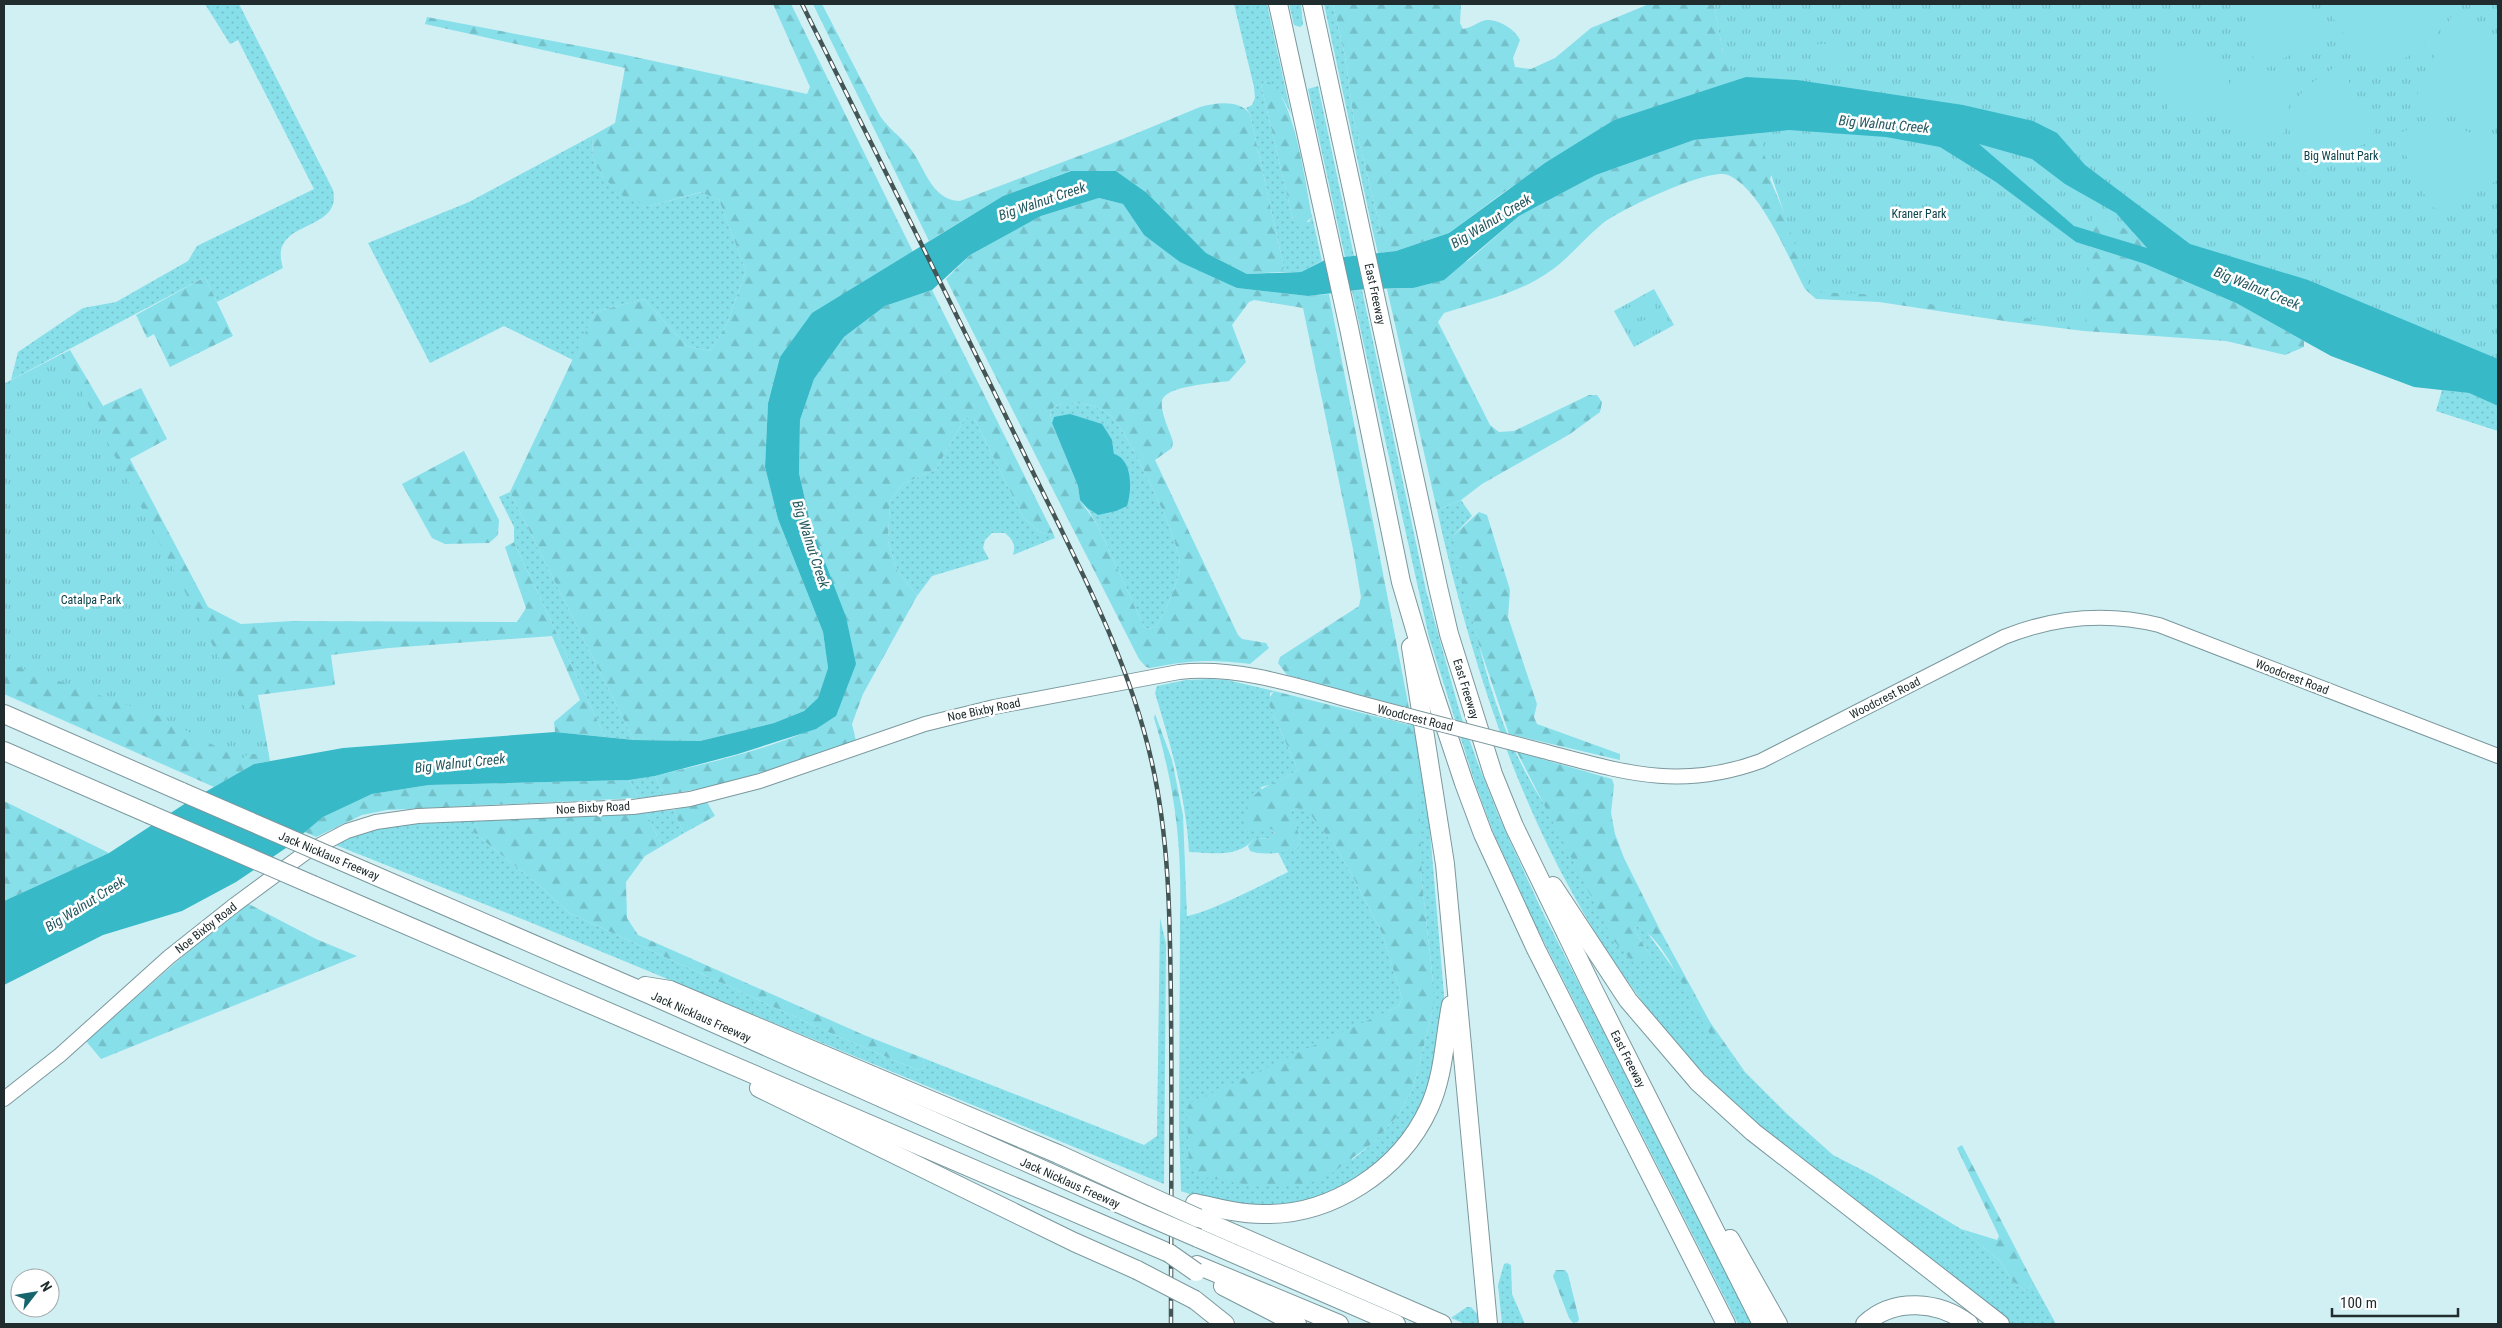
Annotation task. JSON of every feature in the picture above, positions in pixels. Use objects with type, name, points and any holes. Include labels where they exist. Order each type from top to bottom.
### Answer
[{"type":"highway","points":[[1278,4],[1349,328],[1401,582],[1440,823],[1488,1324]]},
{"type":"highway","name":"East Freeway","points":[[1312,4],[1438,587],[1464,681],[1493,774],[1518,835],[1762,1324]]},
{"type":"highway","points":[[1401,582],[1432,687],[1461,774],[1504,882],[1726,1324]]},
{"type":"highway","points":[[1464,681],[1498,770],[1543,867],[1604,966],[1654,1032],[1698,1082],[1753,1132],[2000,1324]]},
{"type":"highway","name":"Jack Nicklaus Freeway","points":[[4,714],[623,983],[1147,1216],[1396,1324]]},
{"type":"highway","name":"Jack Nicklaus Freeway","points":[[4,751],[1169,1253],[1197,1269],[1339,1324]]},
{"type":"highway","points":[[623,983],[670,990],[1058,1154],[1197,1210],[1442,1324]]},
{"type":"highway","points":[[1197,1210],[1262,1214],[1293,1212],[1345,1194],[1383,1169],[1411,1138],[1429,1108],[1444,1060],[1449,1016],[1456,983]]},
{"type":"highway","points":[[639,1026],[814,1117],[1074,1242],[1137,1270],[1194,1300],[1225,1324]]},
{"type":"highway","points":[[1692,1185],[1738,1250],[1778,1324]]},
{"type":"highway","points":[[1197,1269],[1296,1324]]},
{"type":"highway","points":[[1865,1324],[1893,1309],[1915,1305],[1940,1309],[1968,1324]]},
{"type":"street","name":"Woodcrest Road","points":[[1260,678],[1647,776],[1695,777],[1730,771],[1761,761],[2004,637],[2043,624],[2092,617],[2132,620],[2159,625],[2498,756]]},
{"type":"street","name":"Noe Bixby Road","points":[[4,1098],[60,1055],[169,957],[232,907],[314,847],[361,826],[418,816],[633,806],[690,799],[760,781],[925,724],[994,707],[1193,670],[1220,671],[1260,678]]},
{"type":"green space","points":[[205,4],[239,4],[333,190],[333,204],[327,214],[294,233],[285,241],[281,252],[283,268],[217,302],[205,277],[11,380],[18,352],[83,308],[116,302],[188,261],[197,246],[314,189],[238,40],[230,44]]},
{"type":"green space","points":[[773,4],[791,4],[913,252],[891,267],[780,357],[768,402],[765,467],[778,519],[823,632],[828,668],[818,698],[804,711],[774,723],[700,741],[634,740],[510,492],[595,312],[644,299],[687,346],[710,351],[726,326],[746,271],[719,200],[701,192],[650,206],[625,198],[603,177],[593,159],[592,136],[615,123],[625,68],[425,24],[427,17],[621,54],[807,94],[810,87]]},
{"type":"green space","points":[[813,4],[822,4],[880,116],[909,147],[929,181],[942,195],[950,199],[960,201],[1113,143],[1200,107],[1226,103],[1240,106],[1250,114],[1284,268],[1281,272],[1247,274],[1206,253],[1147,193],[1116,171],[1070,171],[1003,196],[929,241]]},
{"type":"green space","points":[[1234,4],[1267,4],[1291,114],[1282,97],[1266,81],[1261,85],[1293,220],[1309,222],[1312,216],[1322,261],[1301,272],[1281,272],[1284,268],[1250,114],[1246,108],[1252,105],[1255,98],[1254,87]]},
{"type":"green space","points":[[1289,4],[1301,4],[1303,25],[1300,27],[1294,25]]},
{"type":"green space","points":[[1324,4],[1333,4],[1345,56],[1354,121],[1381,231],[1373,232]]},
{"type":"green space","points":[[1333,4],[1461,4],[1460,23],[1463,29],[1486,20],[1496,21],[1506,26],[1520,40],[1513,58],[1515,67],[1531,69],[1555,58],[1591,28],[1649,4],[1714,4],[1723,53],[2134,200],[1667,104],[1614,120],[1504,192],[1449,233],[1396,251],[1378,253],[1373,232],[1381,231],[1354,121],[1345,56]]},
{"type":"green space","name":"Big Walnut Park","points":[[1714,4],[2498,4],[2498,384],[2092,215],[2085,327],[1862,294],[1811,292],[1764,154],[1757,112],[1745,111],[1723,53]]},
{"type":"green space","points":[[2250,4],[2309,4],[2327,31],[2325,40],[2259,69],[2251,53],[2247,37],[2246,21]]},
{"type":"green space","points":[[2323,4],[2454,4],[2440,30],[2420,49],[2395,62],[2366,66]]},
{"type":"green space","points":[[2453,13],[2478,24],[2498,39],[2498,129],[2419,107],[2415,100]]},
{"type":"green space","points":[[1816,44],[1843,44],[1842,62],[1815,62]]},
{"type":"green space","points":[[2183,46],[2201,50],[2213,58],[2222,69],[2230,85],[2244,74],[2261,70],[2295,76],[2284,133],[2275,138],[2219,128],[2219,106],[2177,117],[2169,111],[2153,57],[2167,49]]},
{"type":"green space","points":[[2340,64],[2374,132],[2371,141],[2301,172],[2290,135],[2292,108],[2309,86]]},
{"type":"green space","points":[[1266,81],[1276,88],[1284,102],[1297,141],[1312,216],[1305,224],[1297,224],[1293,220],[1261,85]]},
{"type":"green space","points":[[1318,86],[1354,256],[1345,257],[1308,89]]},
{"type":"green space","points":[[2444,124],[2474,134],[2498,154],[2498,180],[2439,210],[2430,206],[2396,134],[2421,125]]},
{"type":"green space","name":"Kraner Park","points":[[1789,130],[2076,242],[2145,264],[2236,303],[2304,341],[2304,347],[2285,355],[2226,341],[2084,331],[1879,302],[1816,299],[1805,289],[1772,225],[1752,194],[1728,175],[1718,174],[1684,183],[1626,209],[1602,224],[1554,269],[1534,281],[1496,297],[1444,313],[1438,322],[1490,425],[1499,432],[1514,431],[1589,395],[1597,395],[1602,402],[1600,412],[1570,434],[1482,484],[1461,500],[1437,510],[1387,289],[1413,288],[1469,260],[1519,216],[1596,175],[1694,140]],"holes":[[[1773,169],[1803,257],[1770,179]]]},
{"type":"green space","points":[[592,136],[593,159],[603,177],[650,206],[702,192],[719,200],[746,271],[726,326],[710,351],[687,346],[644,299],[595,312],[573,360],[504,326],[430,363],[368,243],[469,202]]},
{"type":"green space","points":[[2032,159],[2116,213],[2148,249],[2074,226]]},
{"type":"green space","points":[[1099,198],[1123,204],[1144,235],[1237,288],[1308,296],[1329,294],[1409,708],[1287,675],[1278,663],[1280,657],[1359,606],[1361,597],[1353,549],[1303,308],[1254,300],[1249,302],[1232,325],[1246,362],[1229,381],[1191,386],[1171,392],[1165,396],[1162,401],[1162,411],[1173,442],[1172,448],[1155,460],[1238,635],[1242,639],[1266,643],[1269,648],[1250,664],[1200,661],[1150,668],[1146,667],[1139,659],[946,279],[970,255],[1041,216]],"holes":[[[1064,403],[1095,407],[1111,416],[1130,444],[1164,513],[1173,536],[1180,567],[1171,597],[1156,627],[1148,629],[1144,627],[1098,526],[1080,500],[1078,486],[1052,423],[1050,412],[1055,406]]]},
{"type":"green space","points":[[205,277],[233,336],[170,367],[154,334],[147,338],[136,315]]},
{"type":"green space","points":[[1654,289],[1674,325],[1634,347],[1614,311]]},
{"type":"green space","points":[[932,290],[1053,533],[1043,534],[1024,519],[974,418],[965,418],[936,469],[903,484],[890,501],[888,541],[897,570],[917,596],[863,694],[852,724],[856,741],[726,784],[664,795],[655,776],[749,752],[796,736],[836,716],[811,526],[799,473],[800,420],[814,379],[844,337],[885,306]]},
{"type":"green space","points":[[1362,290],[1426,590],[1460,713],[1478,764],[1499,817],[1542,911],[1752,1324],[1738,1324],[1535,924],[1494,834],[1475,783],[1429,637],[1352,291]]},
{"type":"green space","points":[[1649,297],[1656,309],[1629,323],[1623,311]]},
{"type":"green space","points":[[1658,313],[1665,325],[1638,340],[1631,327]]},
{"type":"green space","name":"Catalpa Park","points":[[70,350],[103,406],[141,388],[167,439],[130,459],[208,607],[241,624],[293,621],[517,622],[526,608],[505,547],[514,542],[605,737],[555,732],[554,722],[580,700],[552,636],[389,648],[331,655],[335,685],[258,695],[270,761],[254,764],[214,787],[4,694],[4,384]]},
{"type":"green space","name":"Catalpa Park","points":[[62,354],[269,754],[248,754],[241,760],[159,716],[4,662],[4,384]]},
{"type":"green space","points":[[2442,390],[2469,393],[2498,406],[2498,431],[2436,411]]},
{"type":"green space","points":[[1064,403],[1095,407],[1111,416],[1130,444],[1164,513],[1173,536],[1180,567],[1167,606],[1156,627],[1148,629],[1144,627],[1098,526],[1087,508],[1098,515],[1114,454],[1112,440],[1054,417],[1052,423],[1050,412],[1055,406]]},
{"type":"green space","points":[[965,418],[974,418],[1024,519],[1043,534],[1053,533],[1055,538],[1013,555],[1014,545],[1012,540],[1005,533],[992,533],[985,540],[983,548],[989,559],[932,576],[917,596],[897,570],[888,541],[890,501],[903,484],[936,469]]},
{"type":"green space","points":[[464,451],[499,520],[498,535],[489,543],[445,544],[432,538],[402,484]]},
{"type":"green space","points":[[510,492],[634,740],[605,737],[514,542],[514,527],[499,497]]},
{"type":"green space","points":[[1461,500],[1472,516],[1454,535],[1482,657],[1501,717],[1512,745],[1539,797],[1585,865],[1650,954],[1634,930],[1637,926],[1646,931],[1676,972],[1730,1057],[1786,1113],[1833,1155],[1872,1175],[1961,1229],[1999,1260],[2013,1282],[2027,1291],[2033,1282],[2056,1324],[2011,1324],[1776,1140],[1733,1102],[1674,1040],[1622,974],[1578,903],[1540,829],[1508,752],[1480,673],[1457,592],[1437,510]]},
{"type":"green space","points":[[1479,512],[1487,515],[1510,590],[1508,617],[1537,704],[1534,717],[1537,724],[1620,754],[1620,760],[1509,734],[1479,645],[1455,556],[1454,535]]},
{"type":"green space","points":[[1186,680],[1227,680],[1274,691],[1270,693],[1270,707],[1298,770],[1273,784],[1261,787],[1266,829],[1272,829],[1275,835],[1272,838],[1254,839],[1240,849],[1224,853],[1189,852],[1181,791],[1155,693],[1157,686]]},
{"type":"green space","points":[[1274,691],[1406,724],[1411,729],[1418,763],[1422,883],[1433,982],[1433,1010],[1413,1088],[1399,1114],[1373,1143],[1328,1176],[1307,1184],[1249,1185],[1198,1176],[1189,1166],[1187,1108],[1190,1103],[1399,1006],[1402,998],[1382,933],[1336,848],[1308,811],[1296,808],[1291,811],[1301,846],[1276,853],[1255,853],[1250,851],[1248,846],[1254,839],[1272,838],[1275,833],[1272,829],[1247,829],[1244,825],[1248,803],[1261,790],[1298,770],[1270,707],[1268,700]]},
{"type":"green space","points":[[1155,714],[1172,760],[1183,815],[1187,917],[1180,917],[1180,865],[1176,816],[1167,768],[1154,718]]},
{"type":"green space","points":[[1406,724],[1413,725],[1426,785],[1444,995],[1444,1025],[1436,1075],[1411,1130],[1373,1170],[1312,1201],[1262,1208],[1204,1199],[1181,1191],[1179,1127],[1180,917],[1218,905],[1288,872],[1278,852],[1297,848],[1301,841],[1291,814],[1291,811],[1296,808],[1308,810],[1336,848],[1352,875],[1382,933],[1402,998],[1399,1006],[1388,1011],[1352,1160],[1373,1143],[1399,1114],[1413,1088],[1433,1010],[1433,982],[1422,883],[1411,730]]},
{"type":"green space","points":[[1517,752],[1612,779],[1614,785],[1611,813],[1615,834],[1624,858],[1659,928],[1710,1022],[1745,1072],[1724,1052],[1711,1035],[1667,958],[1658,944],[1648,934],[1637,926],[1634,930],[1650,955],[1648,959],[1634,963],[1614,941]]},
{"type":"green space","points":[[655,776],[664,795],[638,798],[629,780]]},
{"type":"green space","points":[[629,780],[638,798],[387,810],[362,815],[316,837],[305,832],[323,817],[372,794],[429,785]]},
{"type":"green space","points":[[4,801],[109,853],[4,901]]},
{"type":"green space","points":[[707,802],[715,816],[684,833],[673,810]]},
{"type":"green space","points":[[673,810],[684,833],[662,846],[646,812]]},
{"type":"green space","points":[[646,812],[662,846],[645,856],[626,882],[627,918],[638,935],[864,1035],[923,1058],[925,1068],[917,1070],[828,1032],[569,913],[545,890],[473,832],[477,820]]},
{"type":"green space","points":[[477,820],[473,832],[545,890],[569,913],[828,1032],[917,1070],[925,1068],[923,1058],[1144,1145],[1157,1136],[1160,918],[1166,944],[1164,1184],[532,923],[333,844],[350,837],[385,828],[422,823]]},
{"type":"green space","points":[[245,902],[316,939],[357,956],[101,1059],[86,1041]]},
{"type":"green space","points":[[1962,1145],[2033,1282],[2027,1291],[2013,1282],[1999,1260],[1961,1229],[1997,1240],[1999,1236],[1957,1148]]},
{"type":"green space","points":[[1504,1264],[1511,1265],[1512,1294],[1525,1324],[1502,1324],[1498,1285]]},
{"type":"green space","points":[[1556,1270],[1565,1270],[1568,1274],[1579,1319],[1578,1322],[1573,1323],[1569,1318],[1553,1276]]},
{"type":"green space","points":[[1467,1307],[1471,1307],[1478,1315],[1478,1324],[1466,1324],[1451,1318]]},
{"type":"water","name":"Big Walnut Creek","points":[[1746,77],[1797,80],[1963,105],[2033,121],[2057,133],[2085,165],[2190,244],[2308,280],[2498,359],[2498,406],[2469,393],[2414,387],[2331,356],[2236,303],[2145,264],[2076,242],[1996,182],[1940,147],[1886,137],[1789,130],[1694,140],[1596,175],[1519,216],[1444,280],[1413,288],[1366,289],[1308,296],[1237,288],[1180,262],[1144,235],[1123,204],[1099,198],[1041,216],[970,255],[932,290],[885,306],[844,337],[814,379],[800,420],[799,473],[811,526],[846,617],[856,664],[836,716],[816,729],[738,754],[655,776],[629,780],[429,785],[372,794],[323,817],[286,848],[236,882],[182,911],[103,935],[4,985],[4,901],[109,853],[186,803],[254,764],[343,748],[555,732],[634,740],[700,741],[774,723],[804,711],[818,698],[828,668],[823,632],[778,519],[765,467],[768,403],[780,357],[812,313],[1003,196],[1071,171],[1116,171],[1147,193],[1206,253],[1247,274],[1301,272],[1327,259],[1396,251],[1449,233],[1545,163],[1614,120]],"holes":[[[1979,144],[2032,159],[2065,184],[2116,213],[2147,248],[2074,226]]]},
{"type":"water","points":[[1070,414],[1102,424],[1112,440],[1114,454],[1125,462],[1130,476],[1130,492],[1127,506],[1116,511],[1098,515],[1087,508],[1080,500],[1078,486],[1052,423],[1054,417]]},
{"type":"railway","points":[[802,4],[1081,570],[1114,645],[1142,723],[1158,793],[1168,885],[1171,1047],[1171,1324]]}]
